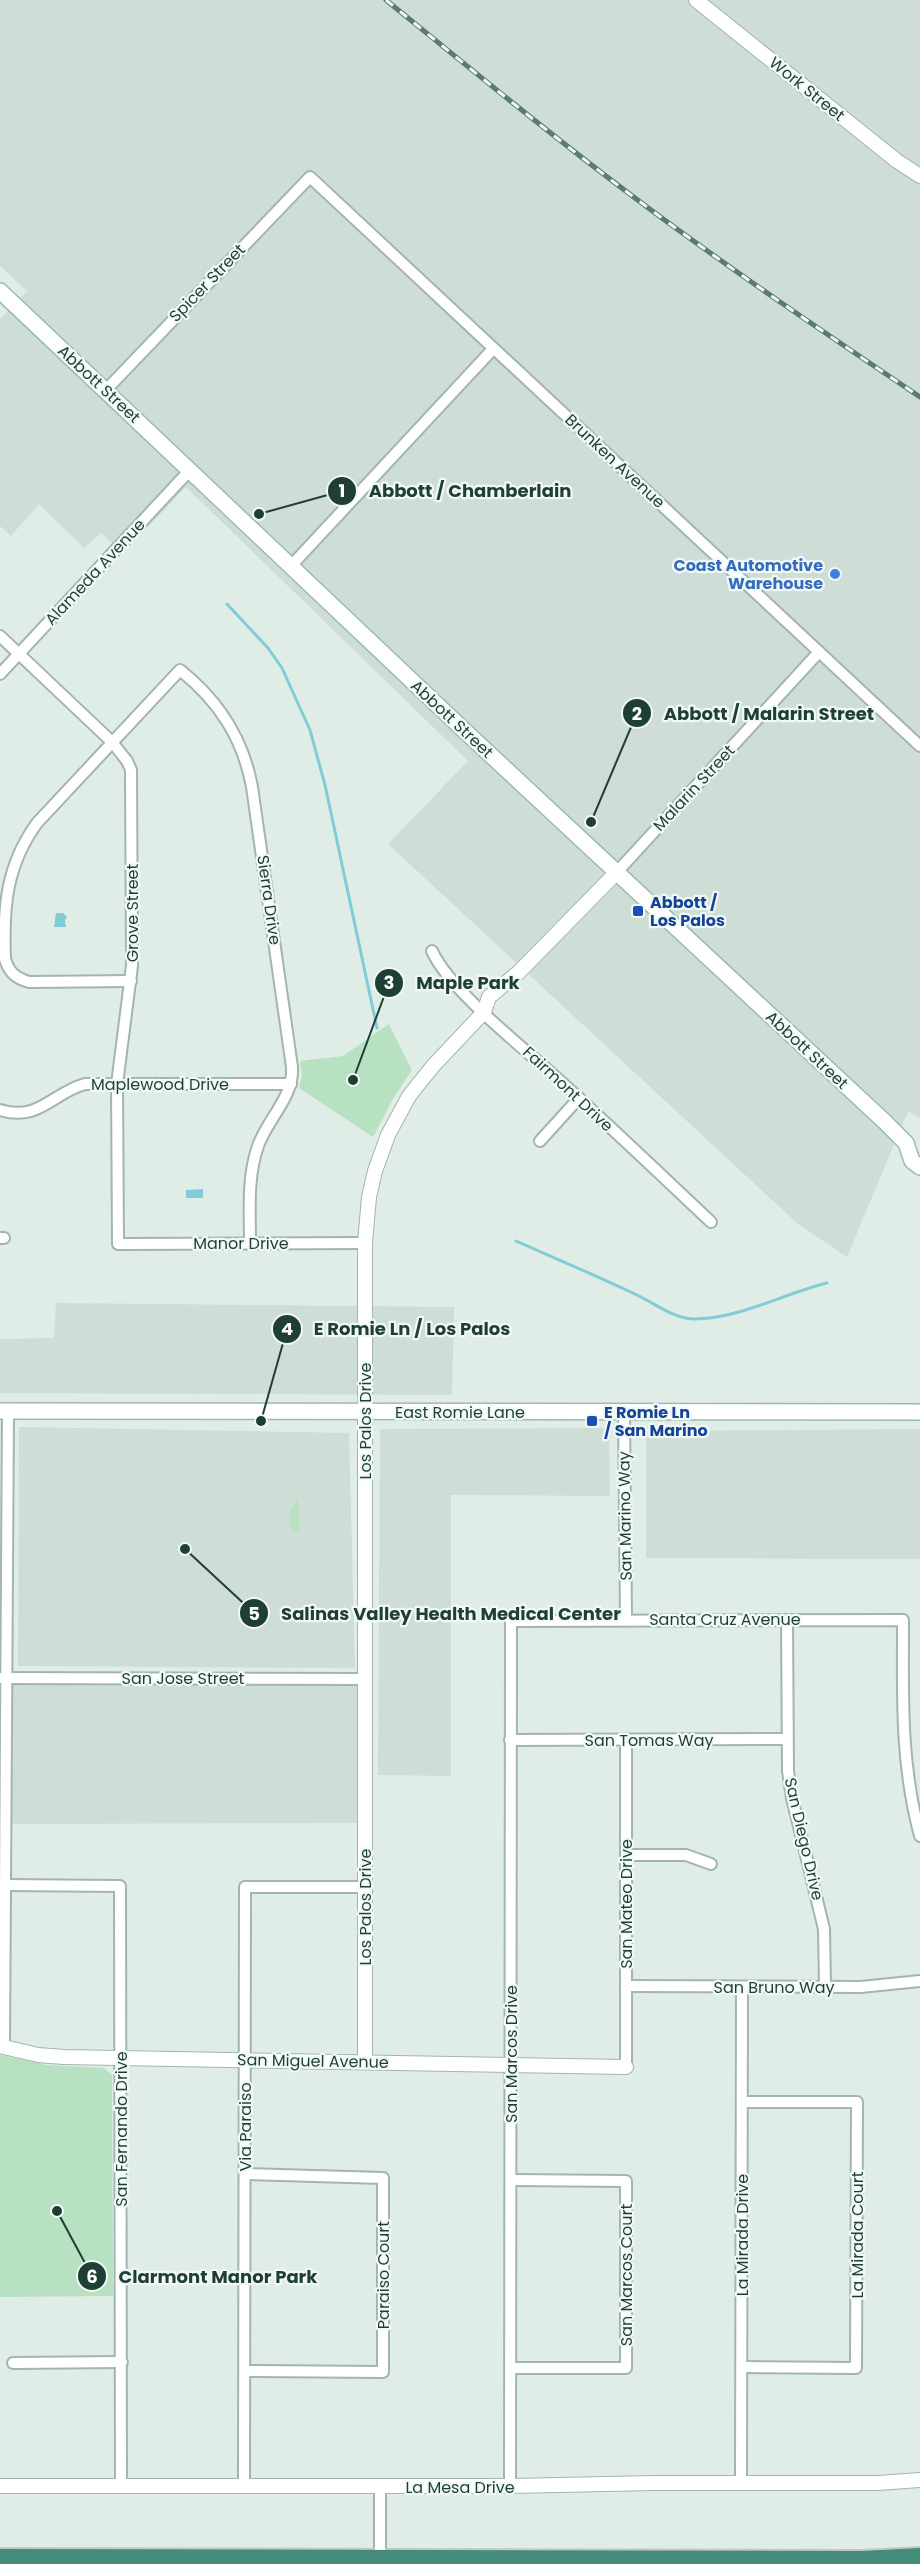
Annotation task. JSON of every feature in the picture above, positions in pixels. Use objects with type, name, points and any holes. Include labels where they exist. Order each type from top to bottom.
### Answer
[{"type":"highway","points":[[0,2557],[380,2561],[862,2559],[920,2556]]},
{"type":"main road","name":"Abbott Street","points":[[0,291],[290,567],[913,1144],[912,1161],[920,1167]]},
{"type":"main road","name":"East Romie Lane","points":[[4,1411],[920,1412]]},
{"type":"street","name":"Work Street","points":[[696,0],[897,161],[920,176]]},
{"type":"street","name":"Brunken Avenue","points":[[310,177],[920,746]]},
{"type":"street","name":"Spicer Street","points":[[106,390],[310,177]]},
{"type":"street","points":[[290,567],[493,349]]},
{"type":"street","name":"Alameda Avenue","points":[[0,674],[190,470]]},
{"type":"street","name":"Grove Street","points":[[0,636],[112,742],[128,761],[132,776],[131,981],[117,1084],[118,1244]]},
{"type":"street","name":"Malarin Street","points":[[617,872],[819,652]]},
{"type":"street","name":"Sierra Drive","points":[[112,742],[180,670],[203,690],[223,713],[236,734],[245,757],[252,787],[292,1067],[291,1084],[258,1148],[251,1180],[250,1243]]},
{"type":"street","points":[[112,742],[37,823],[20,850],[8,884],[5,959],[10,973],[28,982],[131,981]]},
{"type":"street","name":"Los Palos Drive","points":[[365,2062],[365,1244],[369,1197],[375,1171],[397,1117],[420,1082],[484,1012],[489,997],[519,972],[617,872]]},
{"type":"street","name":"Fairmont Drive","points":[[432,951],[439,967],[484,1012],[711,1222]]},
{"type":"street","name":"Maplewood Drive","points":[[0,1110],[16,1113],[35,1110],[77,1086],[291,1084]]},
{"type":"street","points":[[540,1141],[579,1098]]},
{"type":"street","name":"Manor Drive","points":[[118,1244],[365,1244]]},
{"type":"street","points":[[2,2046],[5,1885],[4,1411]]},
{"type":"street","name":"San Marino Way","points":[[624,1412],[626,1619]]},
{"type":"street","name":"San Diego Drive","points":[[787,1620],[788,1771],[792,1798],[824,1929],[825,1987]]},
{"type":"street","name":"Santa Cruz Avenue","points":[[511,1621],[903,1620],[904,1756],[910,1797],[920,1836]]},
{"type":"street","name":"San Marcos Drive","points":[[510,2486],[512,2368],[511,1621]]},
{"type":"street","name":"San Jose Street","points":[[3,1678],[365,1679]]},
{"type":"street","name":"San Tomas Way","points":[[510,1740],[787,1740]]},
{"type":"street","name":"San Mateo Drive","points":[[626,1740],[626,2067]]},
{"type":"street","points":[[626,1855],[686,1855],[711,1864]]},
{"type":"street","name":"San Fernando Drive","points":[[5,1885],[120,1886],[121,2486]]},
{"type":"street","name":"Via Paraiso","points":[[244,2487],[245,1887],[364,1887]]},
{"type":"street","name":"San Bruno Way","points":[[627,1986],[825,1987],[882,1986],[920,1981]]},
{"type":"street","name":"La Mirada Drive","points":[[741,2482],[742,1987]]},
{"type":"street","name":"San Miguel Avenue","points":[[2,2046],[38,2055],[511,2067],[626,2067]]},
{"type":"street","name":"La Mirada Court","points":[[742,2102],[857,2102],[856,2368],[742,2367]]},
{"type":"street","name":"Paraiso Court","points":[[245,2174],[383,2178],[383,2372],[245,2372]]},
{"type":"street","name":"San Marcos Court","points":[[512,2180],[626,2181],[626,2368],[512,2368]]},
{"type":"street","points":[[13,2363],[122,2362]]},
{"type":"street","name":"La Mesa Drive","points":[[0,2486],[380,2487],[920,2480]]},
{"type":"street","points":[[380,2487],[380,2561]]},
{"type":"shaded area","points":[[0,0],[920,0],[920,1118],[908,1111],[847,1257],[798,1224],[388,844],[468,761],[186,487],[123,553],[101,533],[84,548],[39,504],[11,536],[0,526],[0,319],[27,291],[0,266]]},
{"type":"shaded area","points":[[56,1303],[454,1307],[452,1395],[0,1393],[0,1339],[54,1338]]},
{"type":"shaded area","points":[[19,1427],[349,1433],[355,1668],[18,1666]]},
{"type":"shaded area","points":[[609,1428],[610,1496],[451,1495],[451,1776],[378,1775],[380,1429]]},
{"type":"shaded area","points":[[920,1429],[920,1559],[646,1558],[646,1431]]},
{"type":"shaded area","points":[[0,1581],[6,1678],[365,1679],[365,1823],[0,1824]]},
{"type":"green space","points":[[389,1024],[412,1070],[394,1097],[373,1137],[299,1088],[302,1075],[300,1061],[343,1056]]},
{"type":"green space","points":[[298,1498],[299,1531],[293,1531],[289,1522],[290,1514]]},
{"type":"green space","points":[[0,2055],[47,2065],[104,2068],[112,2075],[113,2296],[0,2297]]},
{"type":"water","points":[[56,913],[63,913],[67,917],[66,927],[54,927]]},
{"type":"water","points":[[203,1189],[203,1198],[186,1198],[186,1190]]},
{"type":"waterway","points":[[227,604],[268,648],[282,668],[310,730],[325,785],[377,1028]]},
{"type":"waterway","points":[[516,1241],[622,1288],[672,1314],[687,1318],[712,1318],[746,1310],[827,1283]]},
{"type":"railway","points":[[386,0],[548,131],[647,207],[748,280],[920,397]]},
{"type":"place","name":"Abbott / Chamberlain","points":[[259,514]]},
{"type":"place","name":"Coast Automotive Warehouse","points":[[835,574]]},
{"type":"place","name":"Abbott / Malarin Street","points":[[591,822]]},
{"type":"place","name":"Abbott / Los Palos","points":[[638,911]]},
{"type":"place","name":"Maple Park","points":[[353,1080]]},
{"type":"place","name":"E Romie Ln / Los Palos","points":[[261,1421]]},
{"type":"place","name":"E Romie Ln / San Marino","points":[[592,1421]]},
{"type":"place","name":"Salinas Valley Health Medical Center","points":[[185,1549]]},
{"type":"place","name":"Clarmont Manor Park","points":[[57,2211]]}]
